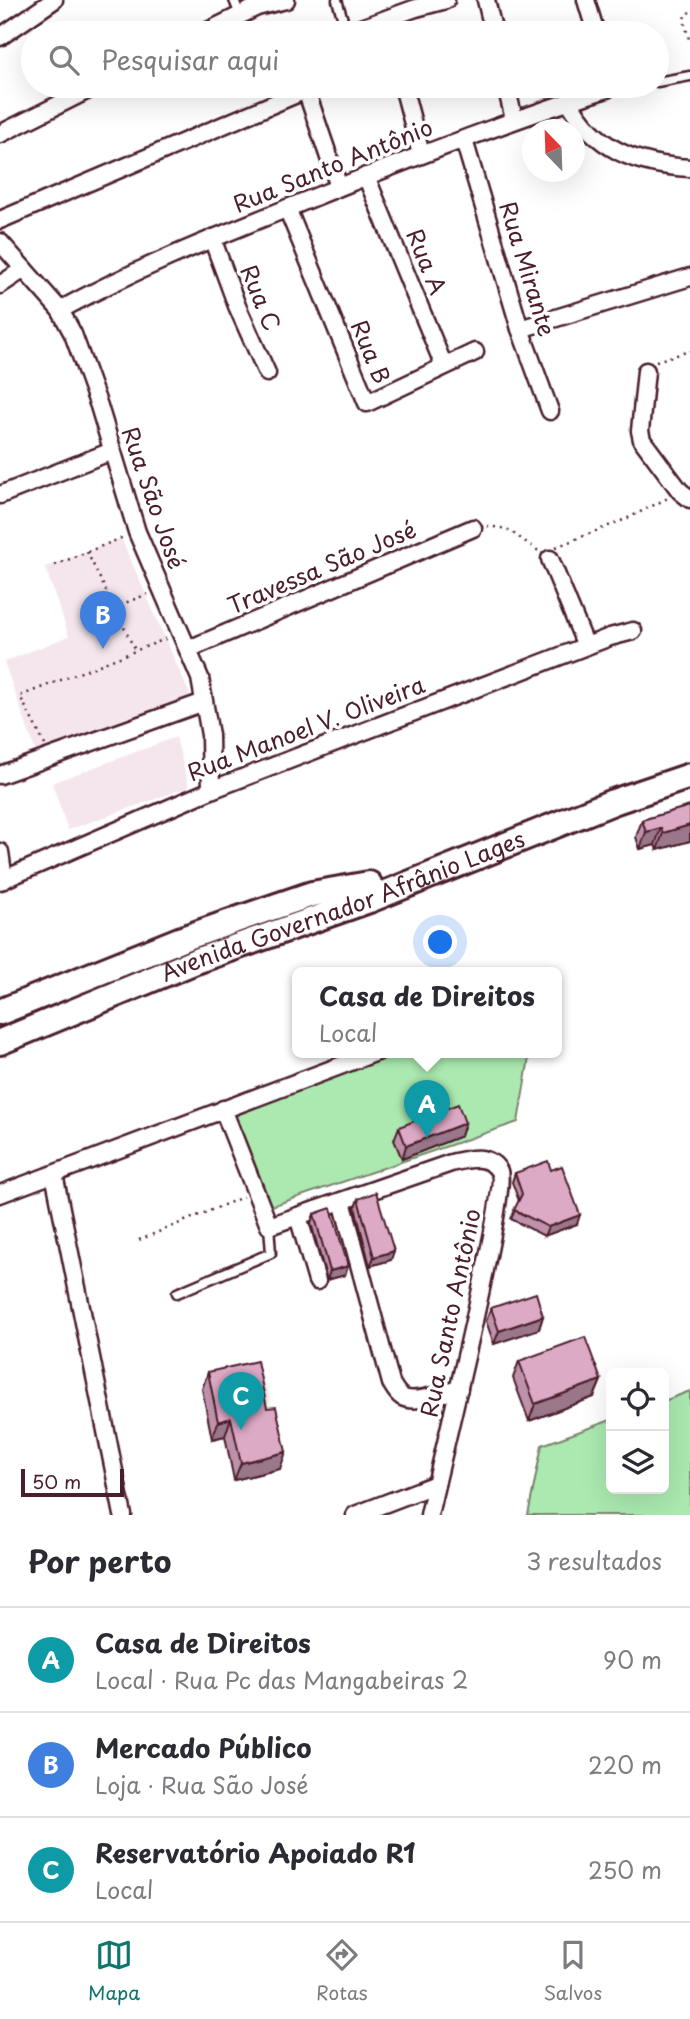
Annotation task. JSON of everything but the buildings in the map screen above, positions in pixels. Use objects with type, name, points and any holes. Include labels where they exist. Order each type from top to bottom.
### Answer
[{"type":"main road","name":"Avenida Governador Afrânio Lages","points":[[0,1042],[609,791],[690,764]]},
{"type":"main road","name":"Avenida Governador Afrânio Lages","points":[[0,1029],[144,968],[369,892],[690,776]]},
{"type":"main road","points":[[0,1012],[148,952],[312,894],[369,892]]},
{"type":"main road","points":[[0,1056],[251,954],[369,892]]},
{"type":"street","points":[[23,21],[54,0]]},
{"type":"street","points":[[220,21],[237,8],[257,7],[286,0]]},
{"type":"street","points":[[397,21],[416,8],[446,0]]},
{"type":"street","points":[[486,0],[491,21]]},
{"type":"street","points":[[586,0],[592,21]]},
{"type":"street","points":[[0,37],[21,23]]},
{"type":"street","points":[[0,134],[72,98]]},
{"type":"street","points":[[0,220],[287,98]]},
{"type":"street","points":[[313,98],[339,187]]},
{"type":"street","points":[[406,98],[421,154]]},
{"type":"street","points":[[509,98],[514,119]]},
{"type":"street","name":"Rua Santo Antônio","points":[[60,310],[103,286],[212,238],[421,154],[580,98]]},
{"type":"street","points":[[569,102],[590,133],[611,149],[640,160],[690,168]]},
{"type":"street","name":"Rua Mirante","points":[[464,140],[520,329],[550,411]]},
{"type":"street","name":"Rua A","points":[[366,176],[444,366]]},
{"type":"street","name":"Rua B","points":[[287,208],[367,403],[475,352]]},
{"type":"street","name":"Rua C","points":[[212,238],[237,306],[267,373]]},
{"type":"street","name":"Rua São José","points":[[0,242],[60,310],[73,334],[137,532],[200,678],[210,735],[211,790]]},
{"type":"street","points":[[0,285],[24,269]]},
{"type":"street","points":[[520,329],[690,277]]},
{"type":"street","points":[[646,371],[640,431],[642,440],[685,495]]},
{"type":"street","points":[[0,495],[112,451]]},
{"type":"street","name":"Travessa São José","points":[[189,649],[473,528]]},
{"type":"street","points":[[550,559],[586,646]]},
{"type":"street","name":"Rua Manoel V. Oliveira","points":[[2,881],[211,790],[610,636],[633,631]]},
{"type":"street","points":[[0,775],[204,702]]},
{"type":"street","points":[[0,852],[2,881]]},
{"type":"street","points":[[0,1194],[360,1058]]},
{"type":"street","points":[[223,1108],[269,1226],[342,1201],[391,1383],[398,1394],[405,1399],[415,1399],[459,1389]]},
{"type":"street","name":"Rua Santo Antônio","points":[[342,1201],[451,1163],[474,1158],[493,1165],[501,1177],[491,1239],[429,1515]]},
{"type":"street","points":[[54,1174],[123,1515]]},
{"type":"street","points":[[298,1216],[317,1281]]},
{"type":"street","points":[[355,1515],[436,1484]]},
{"type":"lane","points":[[337,0],[343,21]]},
{"type":"lane","points":[[669,80],[690,76]]},
{"type":"lane","points":[[177,1293],[271,1253],[269,1226]]},
{"type":"path","points":[[690,12],[685,15],[684,20],[690,43]]},
{"type":"path","points":[[646,371],[648,363],[690,351]]},
{"type":"path","points":[[473,528],[486,526],[507,530],[550,559],[552,549],[685,495]]},
{"type":"path","points":[[55,565],[137,532]]},
{"type":"path","points":[[87,552],[135,650]]},
{"type":"path","points":[[82,620],[161,589]]},
{"type":"path","points":[[51,757],[20,696],[182,633]]},
{"type":"path","points":[[139,1240],[256,1192]]},
{"type":"shaded area","points":[[121,538],[191,697],[37,755],[4,662],[69,636],[45,567]]},
{"type":"shaded area","points":[[176,737],[189,787],[68,830],[52,783]]},
{"type":"green space","points":[[379,1058],[529,1058],[518,1122],[269,1207],[233,1111]]},
{"type":"green space","points":[[690,1391],[690,1515],[528,1515],[542,1445],[606,1422],[606,1494],[669,1494],[669,1399]]},
{"type":"place","name":"Mercado Público","points":[[103,649]]},
{"type":"place","name":"Casa de Direitos","points":[[427,1138]]},
{"type":"place","name":"Reservatório Apoiado R1","points":[[241,1430]]}]
